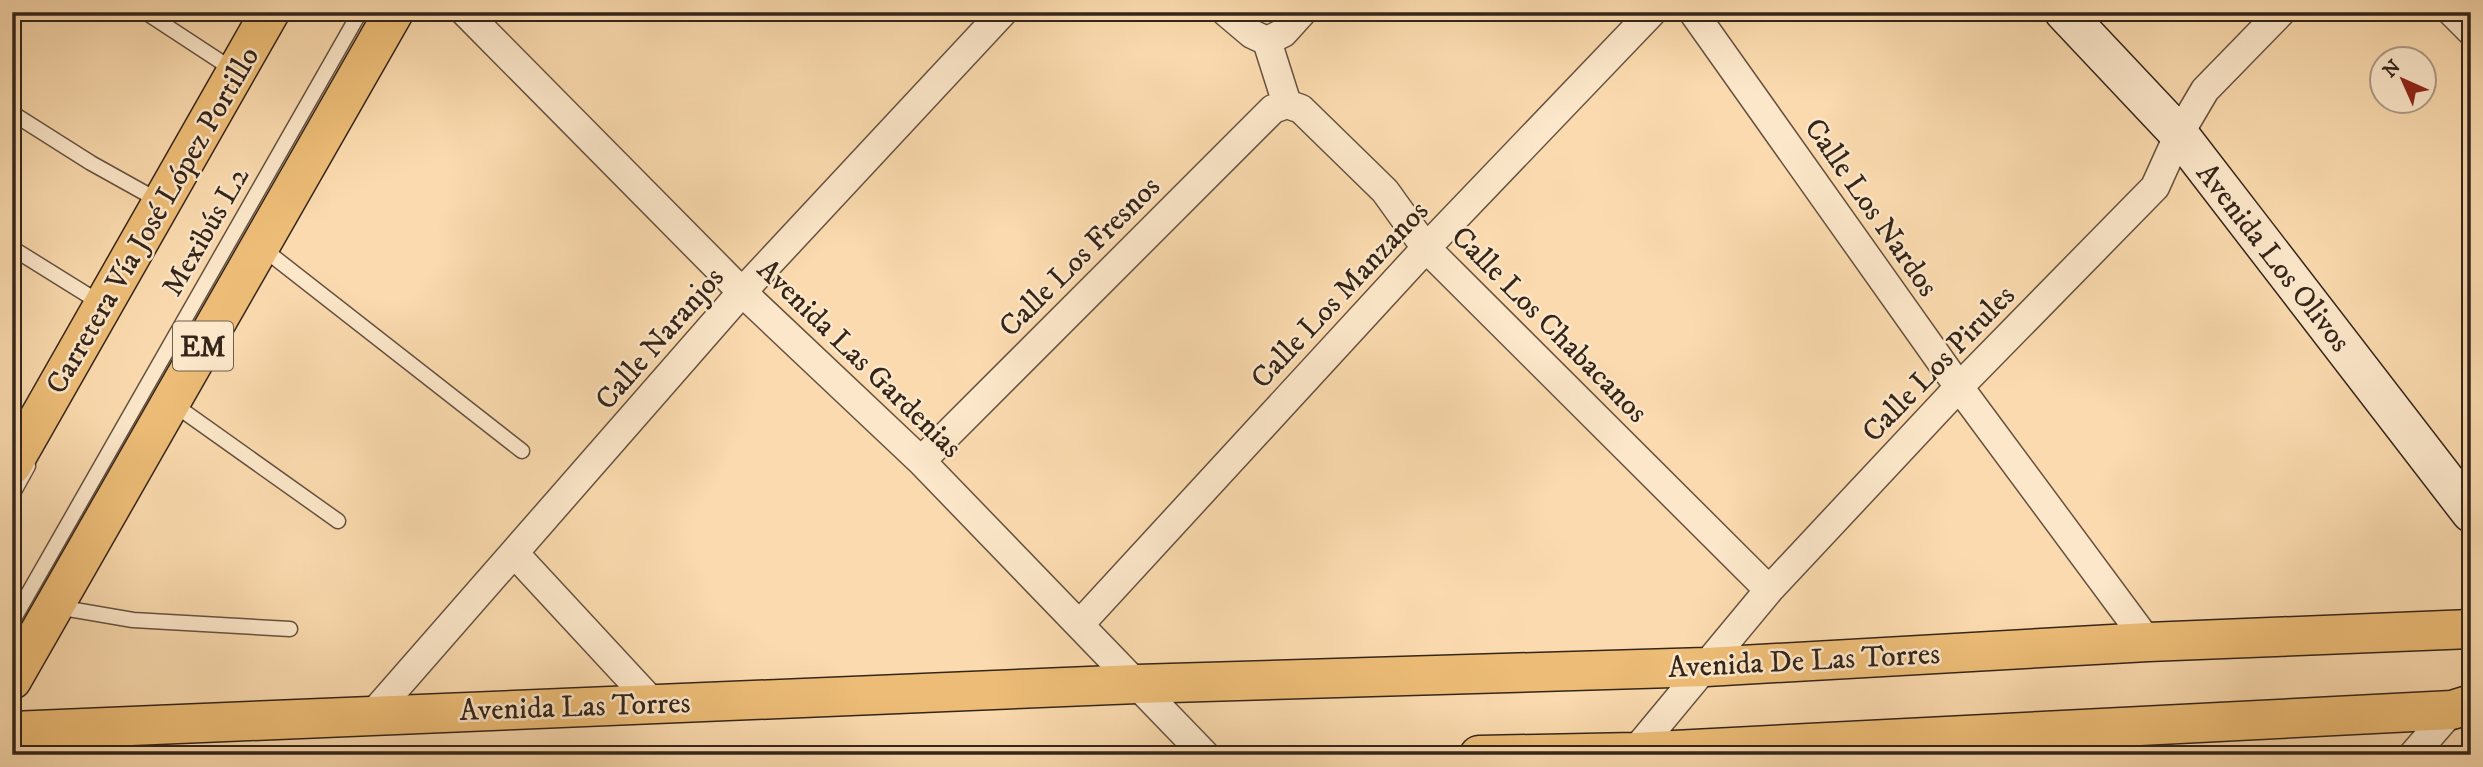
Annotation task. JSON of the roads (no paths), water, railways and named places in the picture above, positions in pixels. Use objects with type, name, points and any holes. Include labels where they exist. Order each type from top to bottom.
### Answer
[{"type":"main road","name":"Carretera Vía José López Portillo","points":[[19,457],[270,12]]},
{"type":"main road","name":"EM","points":[[12,680],[40,602],[171,402],[394,12]]},
{"type":"main road","name":"Avenida De Las Torres","points":[[1137,684],[1706,667],[2148,642],[2471,629]]},
{"type":"main road","name":"Avenida Las Torres","points":[[12,731],[1137,684]]},
{"type":"main road","points":[[1479,755],[2058,742],[2461,707]]},
{"type":"street","name":"Avenida Las Gardenias","points":[[465,12],[743,292],[921,461],[1205,755]]},
{"type":"street","name":"Calle Naranjos","points":[[373,714],[743,292],[1003,12]]},
{"type":"street","points":[[1226,12],[1252,34],[1267,41],[1287,104]]},
{"type":"street","points":[[1267,41],[1283,33],[1302,12]]},
{"type":"street","name":"Calle Los Manzanos","points":[[1080,624],[1426,248],[1652,12]]},
{"type":"street","name":"Calle Los Nardos","points":[[1693,12],[1959,387],[2148,642]]},
{"type":"street","name":"Avenida Los Olivos","points":[[2064,12],[2179,134],[2471,513]]},
{"type":"street","name":"Calle Los Pirules","points":[[1634,753],[1769,590],[1959,387],[2155,187],[2179,134],[2205,90],[2281,12]]},
{"type":"street","points":[[2452,12],[2471,31]]},
{"type":"street","name":"Calle Los Chabacanos","points":[[1287,104],[1301,109],[1385,191],[1426,248],[1769,590]]},
{"type":"street","name":"Calle Los Fresnos","points":[[921,461],[1273,109],[1287,104]]},
{"type":"street","points":[[516,554],[653,703]]},
{"type":"street","points":[[2413,755],[2461,707]]},
{"type":"lane","points":[[145,12],[237,71]]},
{"type":"lane","name":"Mexibús L2","points":[[12,622],[40,602],[360,12]]},
{"type":"lane","points":[[12,113],[91,163],[162,203]]},
{"type":"lane","points":[[260,247],[522,451]]},
{"type":"lane","points":[[12,248],[103,305]]},
{"type":"lane","points":[[171,402],[338,521]]},
{"type":"lane","points":[[12,495],[19,457]]},
{"type":"lane","points":[[40,602],[133,620],[290,629]]}]
